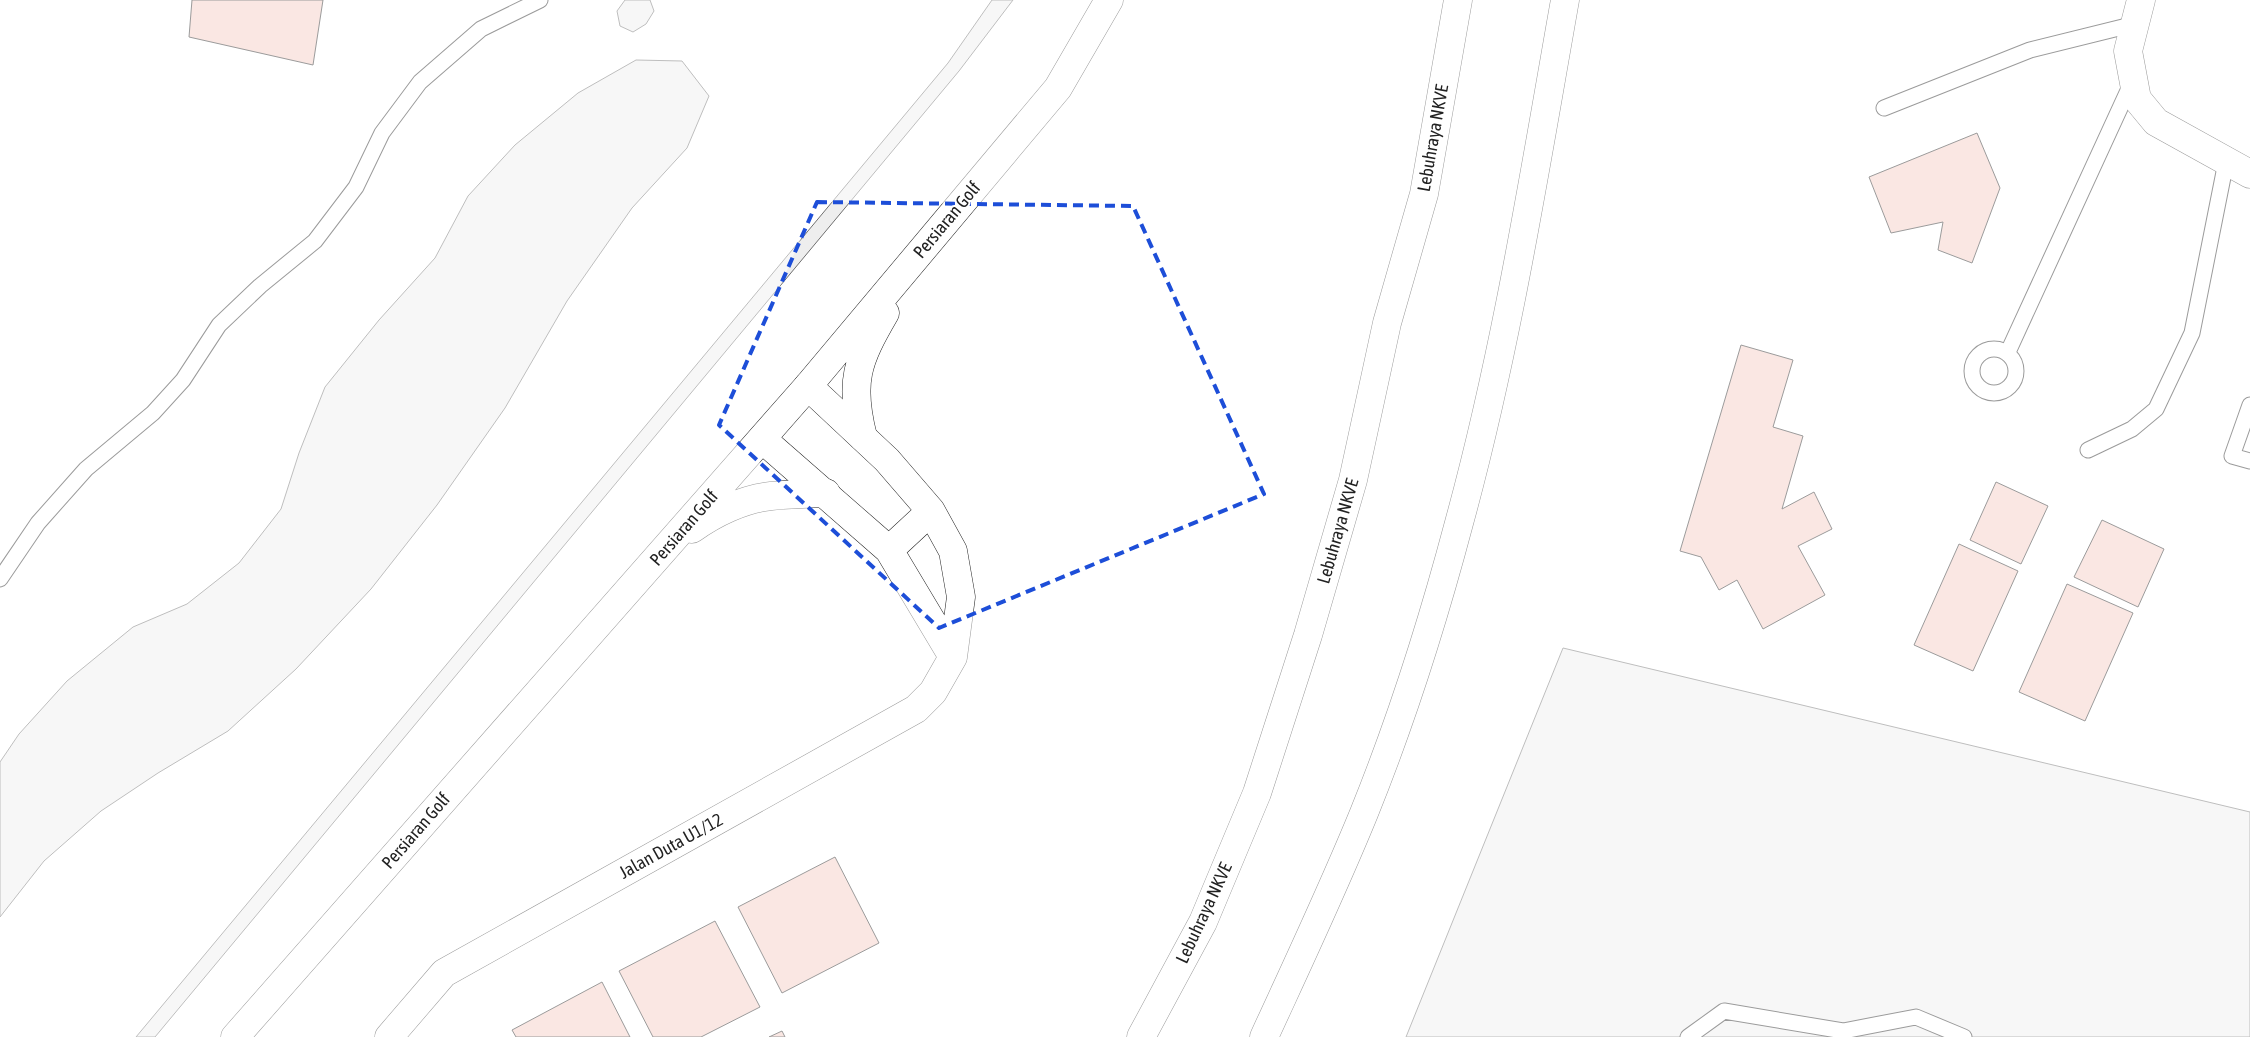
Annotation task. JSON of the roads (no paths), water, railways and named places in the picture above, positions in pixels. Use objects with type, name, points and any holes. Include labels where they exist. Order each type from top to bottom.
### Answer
[{"type":"main road","name":"Persiaran Golf","points":[[235,1037],[808,386],[1058,88],[1109,0]]},
{"type":"main road","name":"Lebuhraya NKVE","points":[[1140,1037],[1203,922],[1258,793],[1308,636],[1353,480],[1387,324],[1424,194],[1458,0]]},
{"type":"main road","points":[[1264,1037],[1364,812],[1414,673],[1460,523],[1524,234],[1565,0]]},
{"type":"main road","points":[[2138,12],[2128,51],[2137,99],[2156,122],[2250,174]]},
{"type":"main road","points":[[863,437],[856,399],[856,378],[861,356],[919,253]]},
{"type":"main road","points":[[808,386],[887,460],[931,511],[953,551],[961,597],[953,657]]},
{"type":"main road","points":[[762,439],[890,550],[953,657]]},
{"type":"main road","points":[[670,544],[707,518],[737,505],[769,496],[826,493]]},
{"type":"main road","points":[[890,550],[931,511]]},
{"type":"main road","name":"Jalan Duta U1/12","points":[[389,1037],[444,973],[916,709],[933,692],[953,657]]},
{"type":"lane","points":[[0,579],[38,523],[80,476],[154,413],[183,380],[219,326],[260,286],[315,241],[356,187],[382,133],[420,82],[481,29],[540,0]]},
{"type":"lane","points":[[1884,108],[2030,50],[2138,12]]},
{"type":"lane","points":[[2008,352],[2133,78]]},
{"type":"lane","points":[[2088,450],[2132,429],[2156,409],[2192,333],[2226,162]]},
{"type":"lane","points":[[2250,405],[2232,456],[2250,462]]},
{"type":"lane","points":[[1688,1037],[1724,1011],[1843,1031],[1916,1017],[1964,1037]]}]
